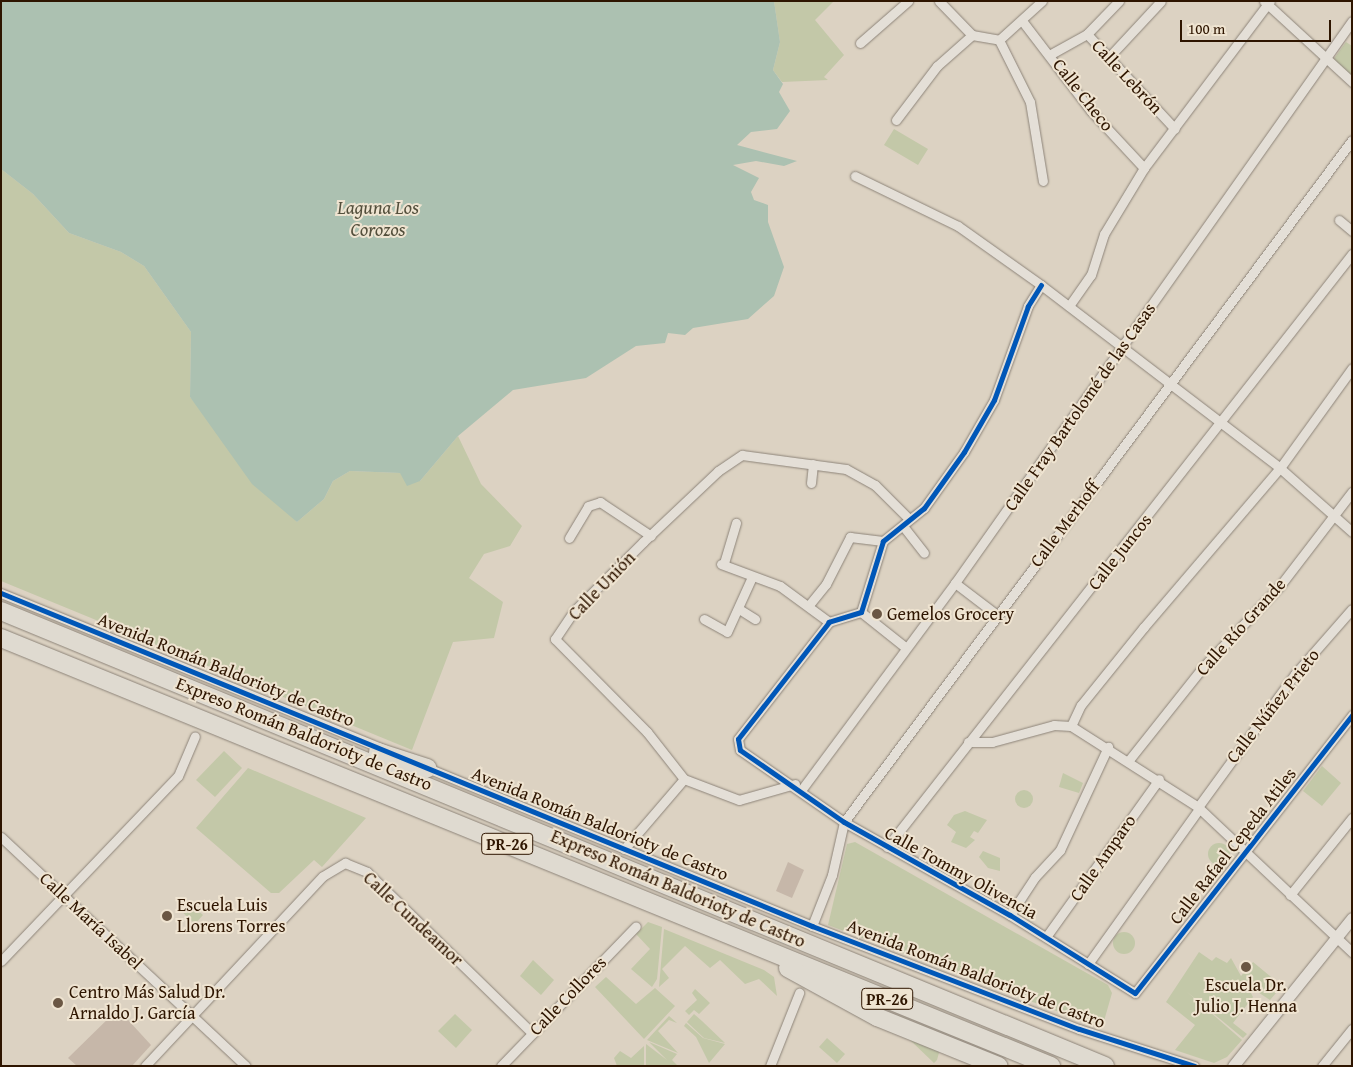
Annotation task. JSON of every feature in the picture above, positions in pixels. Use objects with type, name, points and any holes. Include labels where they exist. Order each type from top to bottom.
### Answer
[{"type":"highway","name":"Expreso Román Baldorioty de Castro","points":[[1,611],[227,702],[1105,1066]]},
{"type":"highway","name":"Expreso Román Baldorioty de Castro","points":[[1,638],[1044,1063]]},
{"type":"highway","points":[[227,702],[427,768]]},
{"type":"highway","points":[[736,937],[859,1008],[998,1066]]},
{"type":"street","points":[[860,43],[908,1]]},
{"type":"street","points":[[939,1],[972,35],[999,40],[1022,22],[1042,1]]},
{"type":"street","points":[[1087,34],[1118,1]]},
{"type":"street","points":[[1109,57],[1162,1]]},
{"type":"street","points":[[1069,306],[1090,275],[1104,234],[1144,168],[1175,129],[1267,2],[1352,82]]},
{"type":"street","name":"Calle Fray Bartolomé de las Casas","points":[[798,787],[955,583],[1352,21]]},
{"type":"street","name":"Calle Checo","points":[[1022,22],[1051,54],[1091,110],[1144,168]]},
{"type":"street","name":"Calle Lebrón","points":[[1051,54],[1087,34],[1175,129]]},
{"type":"street","points":[[896,120],[937,66],[972,35]]},
{"type":"street","points":[[999,40],[1030,102],[1043,181]]},
{"type":"street","name":"Calle Merhoff","points":[[812,926],[832,875],[844,822],[996,615],[1352,140]]},
{"type":"street","points":[[855,176],[958,226],[1041,285],[1169,386],[1280,468],[1352,532]]},
{"type":"street","points":[[1339,220],[1352,231]]},
{"type":"street","name":"Calle Juncos","points":[[887,847],[1352,254]]},
{"type":"street","points":[[861,612],[883,541],[906,522],[940,487],[982,422],[1028,306],[1041,285]]},
{"type":"street","points":[[1071,726],[1081,705],[1144,627],[1280,468],[1352,368]]},
{"type":"street","name":"Calle Unión","points":[[684,779],[647,732],[555,639],[574,611],[718,471],[742,455],[846,469],[860,477],[906,522],[924,553]]},
{"type":"street","points":[[811,483],[813,464]]},
{"type":"street","name":"Calle Río Grande","points":[[1129,760],[1334,516],[1352,492]]},
{"type":"street","points":[[569,538],[588,506],[600,502],[651,536]]},
{"type":"street","points":[[736,523],[723,563],[752,577],[780,586],[809,605],[829,622],[861,612]]},
{"type":"street","points":[[809,605],[850,537],[883,541]]},
{"type":"street","points":[[704,618],[727,632],[740,609],[752,577]]},
{"type":"street","points":[[955,583],[996,615]]},
{"type":"street","name":"Avenida Román Baldorioty de Castro","points":[[1,593],[812,926],[1079,1029],[1194,1066]]},
{"type":"street","points":[[740,609],[755,618]]},
{"type":"street","name":"Calle Núñez Prieto","points":[[1088,964],[1294,674],[1352,609]]},
{"type":"street","points":[[861,612],[906,647]]},
{"type":"street","name":"Calle Tommy Olivencia","points":[[829,622],[738,739],[740,750],[798,787],[844,822],[1010,915],[1135,993]]},
{"type":"street","name":"Calle Rafael Cepeda Atiles","points":[[1135,993],[1352,716]]},
{"type":"street","points":[[968,742],[992,742],[1054,725],[1071,726],[1159,779],[1199,808],[1352,952]]},
{"type":"street","points":[[1,961],[178,776],[195,736]]},
{"type":"street","points":[[1010,915],[1035,877],[1060,850],[1108,747]]},
{"type":"street","points":[[624,849],[684,779],[739,800],[798,787]]},
{"type":"street","name":"Calle Amparo","points":[[1046,937],[1159,779]]},
{"type":"street","points":[[1290,895],[1352,818]]},
{"type":"street","name":"Calle María Isabel","points":[[1,837],[246,1066]]},
{"type":"street","name":"Calle Cundeamor","points":[[145,1066],[323,876],[345,863],[367,872],[532,1033]]},
{"type":"street","points":[[1233,1066],[1352,918]]},
{"type":"street","name":"Calle Collores","points":[[501,1066],[636,926]]},
{"type":"street","points":[[770,1066],[799,993]]},
{"type":"street","points":[[1322,1066],[1352,1030]]},
{"type":"shaded area","points":[[774,1],[834,1],[815,20],[844,55],[824,77],[828,80],[782,82],[773,70],[780,42]]},
{"type":"shaded area","points":[[1346,42],[1352,46],[1352,77],[1333,60]]},
{"type":"shaded area","points":[[894,129],[928,149],[918,165],[884,145]]},
{"type":"shaded area","points":[[1,169],[33,194],[69,233],[121,252],[144,266],[191,332],[190,397],[297,522],[324,499],[333,481],[350,471],[400,473],[420,481],[458,436],[481,484],[522,526],[510,546],[484,554],[469,578],[503,602],[494,638],[453,642],[412,750],[1,581]]},
{"type":"shaded area","points":[[224,751],[242,768],[215,797],[196,780]]},
{"type":"shaded area","points":[[1322,766],[1341,783],[1322,806],[1303,791]]},
{"type":"shaded area","points":[[248,768],[366,818],[322,867],[314,860],[279,893],[271,893],[196,828]]},
{"type":"shaded area","points":[[1063,773],[1083,783],[1079,793],[1059,787]]},
{"type":"shaded area","points":[[1024,790],[1030,793],[1033,799],[1030,805],[1024,808],[1018,805],[1015,799],[1018,793]]},
{"type":"shaded area","points":[[965,811],[987,820],[978,833],[974,831],[970,837],[975,840],[966,848],[951,842],[956,832],[947,825],[954,815]]},
{"type":"shaded area","points":[[855,842],[1108,985],[1112,993],[1102,1028],[828,925],[847,844]]},
{"type":"shaded area","points":[[1219,843],[1227,846],[1230,854],[1227,862],[1219,865],[1211,862],[1208,854],[1211,846]]},
{"type":"shaded area","points":[[983,851],[1000,858],[1000,871],[988,868],[979,857]]},
{"type":"shaded area","points":[[185,899],[203,915],[195,924],[178,908]]},
{"type":"shaded area","points":[[648,922],[662,927],[657,979],[652,987],[631,969],[650,949],[636,934]]},
{"type":"shaded area","points":[[664,929],[764,970],[774,977],[777,996],[759,979],[745,984],[720,960],[710,968],[685,946],[662,969],[669,978],[659,987]]},
{"type":"shaded area","points":[[1124,932],[1132,935],[1135,943],[1132,951],[1124,954],[1116,951],[1113,943],[1116,935]]},
{"type":"shaded area","points":[[1199,952],[1212,961],[1216,957],[1227,963],[1231,958],[1241,976],[1253,962],[1282,986],[1270,1000],[1247,985],[1253,997],[1233,1023],[1247,1034],[1243,1038],[1186,991],[1242,1040],[1227,1057],[1214,1063],[1175,1050],[1195,1025],[1166,1002]]},
{"type":"shaded area","points":[[533,960],[554,980],[541,995],[520,976]]},
{"type":"shaded area","points":[[606,977],[636,1004],[655,988],[675,1006],[644,1039],[595,987]]},
{"type":"shaded area","points":[[695,989],[710,1003],[699,1014],[694,1010],[689,1015],[685,1011],[697,1000],[692,993]]},
{"type":"shaded area","points":[[455,1014],[472,1030],[456,1048],[438,1031]]},
{"type":"shaded area","points":[[694,1014],[725,1043],[704,1038],[687,1022]]},
{"type":"shaded area","points":[[853,1015],[940,1049],[937,1060],[934,1063],[910,1040]]},
{"type":"shaded area","points":[[669,1016],[677,1023],[669,1020],[658,1031],[678,1053],[647,1040]]},
{"type":"shaded area","points":[[686,1023],[703,1038],[725,1044],[709,1063],[696,1037],[684,1026]]},
{"type":"shaded area","points":[[827,1038],[845,1054],[837,1063],[819,1047]]},
{"type":"shaded area","points":[[649,1042],[677,1054],[672,1060],[678,1066],[646,1066],[646,1044],[667,1060]]},
{"type":"shaded area","points":[[644,1046],[644,1066],[617,1066],[614,1058],[620,1051],[631,1058]]},
{"type":"water","name":"Laguna Los Corozos","points":[[1,1],[774,1],[780,42],[773,70],[783,84],[779,92],[790,111],[777,129],[751,132],[737,145],[797,161],[784,166],[756,161],[733,165],[759,178],[751,192],[754,200],[768,205],[768,222],[784,267],[774,296],[748,319],[693,328],[685,335],[668,333],[665,343],[636,346],[586,378],[513,390],[458,436],[420,481],[407,486],[400,473],[350,471],[333,481],[324,499],[297,522],[252,484],[190,397],[191,332],[144,266],[121,252],[69,233],[33,194],[1,169]]},
{"type":"building","points":[[788,862],[804,870],[792,898],[776,891]]},
{"type":"building","points":[[118,1009],[151,1045],[132,1066],[77,1066],[68,1058]]},
{"type":"cycle path","points":[[1041,285],[1028,306],[994,400],[964,452],[924,508],[883,541],[861,612],[829,622],[738,739],[740,750],[844,822],[1010,915],[1135,993],[1352,715]]},
{"type":"cycle path","points":[[1,593],[812,926],[1079,1029],[1194,1066]]},
{"type":"place","name":"Gemelos Grocery","points":[[877,614]]},
{"type":"place","name":"Escuela Luis Llorens Torres","points":[[167,916]]},
{"type":"place","name":"Escuela Dr. Julio J. Henna","points":[[1246,967]]},
{"type":"place","name":"Centro Más Salud Dr. Arnaldo J. García","points":[[58,1003]]}]
